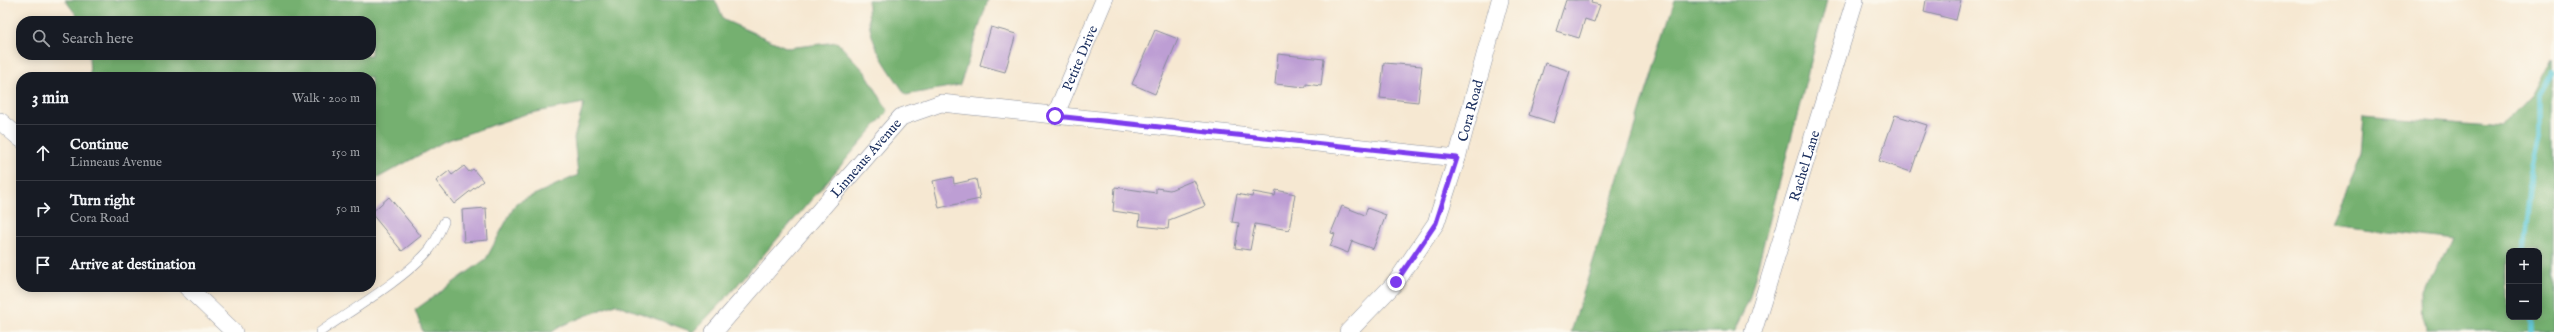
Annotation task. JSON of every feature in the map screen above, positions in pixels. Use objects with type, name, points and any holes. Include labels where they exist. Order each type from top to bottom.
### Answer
[{"type":"street","name":"Petite Drive","points":[[1055,116],[1104,0]]},
{"type":"street","name":"Cora Road","points":[[1348,332],[1396,282],[1436,223],[1457,158],[1500,0]]},
{"type":"street","name":"Rachel Lane","points":[[1753,332],[1855,0]]},
{"type":"street","name":"Linneaus Avenue","points":[[714,332],[901,117],[941,103],[1457,158]]},
{"type":"street","points":[[0,121],[16,135]]},
{"type":"street","points":[[192,292],[234,332]]},
{"type":"lane","points":[[320,332],[383,288],[419,258],[434,242],[444,222]]},
{"type":"green space","points":[[65,0],[715,0],[724,20],[788,48],[837,42],[866,73],[888,111],[733,290],[693,332],[615,304],[563,325],[552,332],[423,332],[415,310],[486,259],[516,203],[578,175],[574,138],[584,103],[526,114],[445,141],[376,179],[376,72],[90,72],[89,60],[376,60],[376,16],[77,16]]},
{"type":"green space","points":[[868,0],[988,0],[960,85],[906,95],[878,51],[870,28]]},
{"type":"green space","points":[[1675,0],[1827,0],[1749,300],[1734,332],[1571,332]]},
{"type":"green space","points":[[2554,57],[2554,332],[2427,332],[2426,294],[2451,237],[2331,222],[2361,154],[2364,117],[2504,128],[2534,96]]},
{"type":"building","points":[[1566,0],[1592,0],[1591,3],[1600,5],[1594,22],[1585,19],[1579,38],[1556,31]]},
{"type":"building","points":[[1926,0],[1961,0],[1956,20],[1924,12]]},
{"type":"building","points":[[991,27],[1016,34],[1005,72],[980,65]]},
{"type":"building","points":[[1155,30],[1178,39],[1155,94],[1132,84]]},
{"type":"building","points":[[1278,54],[1324,59],[1321,86],[1306,84],[1306,87],[1275,84]]},
{"type":"building","points":[[1384,63],[1422,66],[1418,102],[1380,98]]},
{"type":"building","points":[[1545,63],[1570,71],[1554,123],[1529,115]]},
{"type":"building","points":[[1895,115],[1927,125],[1911,172],[1879,161]]},
{"type":"building","points":[[464,166],[469,172],[473,169],[483,181],[454,204],[436,181],[449,171],[452,175]]},
{"type":"building","points":[[953,177],[954,184],[976,179],[980,199],[939,208],[933,181]]},
{"type":"building","points":[[1194,180],[1205,206],[1169,220],[1168,229],[1139,226],[1140,215],[1113,211],[1115,187],[1156,193],[1156,188],[1170,190]]},
{"type":"building","points":[[1276,190],[1295,194],[1289,230],[1255,224],[1250,250],[1235,248],[1239,223],[1232,222],[1237,194],[1252,197],[1253,192],[1275,196]]},
{"type":"building","points":[[389,197],[421,236],[402,251],[376,219],[376,209]]},
{"type":"building","points":[[1342,206],[1365,215],[1367,208],[1386,215],[1373,249],[1352,241],[1348,253],[1330,246],[1335,234],[1331,233]]},
{"type":"building","points":[[486,208],[488,240],[464,242],[462,210]]},
{"type":"waterway","points":[[2522,248],[2529,189],[2541,135],[2541,94],[2554,71]]},
{"type":"waterway","points":[[2530,320],[2530,332]]},
{"type":"route","points":[[1055,116],[1457,158],[1436,223],[1396,282]]}]
